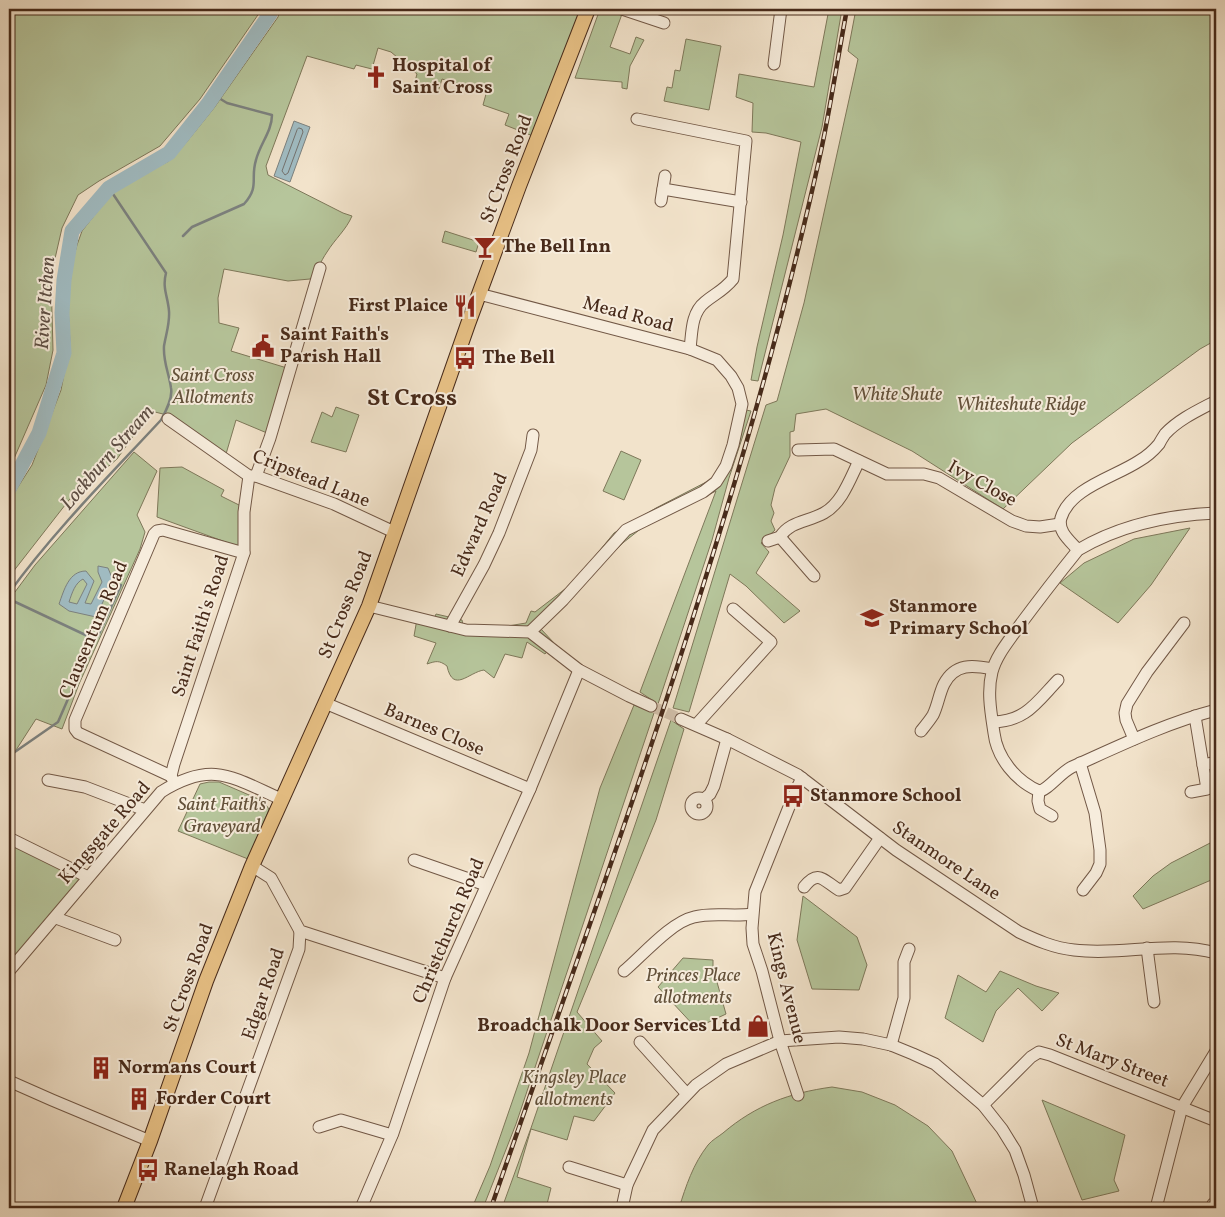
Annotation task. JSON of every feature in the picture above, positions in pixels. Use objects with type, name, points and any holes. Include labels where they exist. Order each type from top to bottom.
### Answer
[{"type":"main road","name":"St Cross Road","points":[[124,1208],[150,1141],[206,982],[252,866],[369,606],[479,294],[588,9]]},
{"type":"street","points":[[622,9],[664,23]]},
{"type":"street","points":[[774,64],[781,9]]},
{"type":"street","points":[[637,119],[746,141],[733,280],[725,289],[703,303],[693,318],[690,349]]},
{"type":"street","points":[[665,176],[662,195],[741,202]]},
{"type":"street","name":"Saint Faith's Road","points":[[173,780],[244,553],[244,512],[252,476],[270,438],[320,268]]},
{"type":"street","name":"Mead Road","points":[[479,294],[690,349],[717,360],[731,376],[738,388],[742,404],[728,459],[716,482],[703,492],[626,530],[563,600],[530,632]]},
{"type":"street","points":[[1078,550],[1063,534],[1060,524],[1061,517],[1076,496],[1140,460],[1159,444],[1164,435],[1172,428],[1195,412],[1216,401]]},
{"type":"street","name":"Cripstead Lane","points":[[168,419],[252,476],[334,504],[394,532]]},
{"type":"street","name":"Edward Road","points":[[450,626],[484,565],[499,533],[531,450],[533,435]]},
{"type":"street","name":"Ivy Close","points":[[798,450],[834,449],[887,474],[924,474],[939,478],[1012,521],[1026,526],[1040,527],[1060,524]]},
{"type":"street","points":[[768,540],[780,537],[785,529],[792,524],[824,513],[830,508],[838,501],[859,461]]},
{"type":"street","points":[[1216,513],[1179,516],[1145,523],[1095,540],[1078,550],[1008,642],[992,669],[990,695],[996,744],[1004,762],[1015,774],[1039,791],[1046,790],[1064,770],[1134,738],[1216,710]]},
{"type":"street","name":"Clausentum Road","points":[[173,780],[78,733],[75,729],[75,720],[154,534],[157,531],[163,530],[244,553]]},
{"type":"street","points":[[780,537],[814,576]]},
{"type":"street","points":[[369,606],[466,630],[530,632],[579,670],[651,706]]},
{"type":"street","points":[[696,725],[771,642],[733,609]]},
{"type":"street","points":[[1134,738],[1126,720],[1127,704],[1147,672],[1177,642],[1184,623]]},
{"type":"street","points":[[922,731],[933,716],[944,685],[954,672],[967,666],[975,665],[992,669]]},
{"type":"street","name":"Christchurch Road","points":[[361,1208],[392,1135],[445,978],[530,789],[579,670]]},
{"type":"street","points":[[993,722],[1005,722],[1017,718],[1028,711],[1058,680]]},
{"type":"street","name":"Barnes Close","points":[[325,703],[530,789]]},
{"type":"street","points":[[1191,792],[1207,789],[1194,716]]},
{"type":"street","name":"Stanmore Lane","points":[[681,719],[764,757],[802,778],[880,838],[1019,932],[1036,940],[1062,949],[1074,950],[1175,947],[1216,953]]},
{"type":"street","points":[[704,799],[710,794],[714,786],[727,739]]},
{"type":"street","points":[[1203,765],[1216,762]]},
{"type":"street","points":[[1080,763],[1095,813],[1100,864],[1096,873],[1083,890]]},
{"type":"street","name":"Kingsgate Road","points":[[9,971],[173,780],[201,774],[227,776],[281,799]]},
{"type":"street","name":"Kings Avenue","points":[[798,1095],[780,1040],[753,944],[752,914],[755,892],[794,792],[802,778]]},
{"type":"street","points":[[48,780],[85,787],[146,810]]},
{"type":"street","points":[[1039,791],[1038,801],[1040,809],[1052,816]]},
{"type":"street","points":[[9,838],[88,877]]},
{"type":"street","points":[[804,887],[811,878],[815,877],[822,878],[839,890],[845,888],[880,838]]},
{"type":"street","points":[[414,860],[486,885]]},
{"type":"street","points":[[1100,864],[1110,871]]},
{"type":"street","points":[[252,866],[271,878],[300,931],[445,978]]},
{"type":"street","points":[[624,971],[668,932],[693,917],[752,914]]},
{"type":"street","points":[[56,918],[115,940]]},
{"type":"street","name":"Edgar Road","points":[[205,1208],[300,949],[300,931]]},
{"type":"street","points":[[1147,948],[1154,1002]]},
{"type":"street","points":[[891,1045],[904,998],[904,962],[909,949]]},
{"type":"street","points":[[622,1208],[627,1185],[653,1130],[686,1093],[696,1085],[726,1064],[780,1040],[839,1036],[891,1045],[935,1064],[983,1105],[1002,1129],[1015,1150],[1033,1208]]},
{"type":"street","points":[[640,1042],[686,1093]]},
{"type":"street","points":[[1156,1208],[1182,1107],[1216,1051]]},
{"type":"street","name":"St Mary Street","points":[[983,1105],[1039,1052],[1216,1121]]},
{"type":"street","points":[[9,1080],[150,1141]]},
{"type":"street","points":[[319,1127],[341,1120],[392,1135]]},
{"type":"street","points":[[569,1167],[627,1185]]},
{"type":"green space","points":[[9,9],[262,9],[200,99],[160,146],[78,195],[62,228],[51,276],[53,350],[46,385],[9,470]]},
{"type":"green space","name":"Saint Cross Allotments","points":[[280,9],[582,9],[533,136],[505,125],[509,114],[483,105],[486,94],[442,79],[438,92],[414,85],[417,74],[391,52],[378,48],[372,69],[356,65],[354,69],[307,56],[266,166],[268,175],[352,216],[310,279],[288,281],[224,269],[218,298],[219,323],[239,328],[231,351],[287,368],[267,433],[236,420],[226,454],[167,415],[151,411],[117,459],[69,500],[9,577],[9,501],[32,465],[61,390],[70,343],[68,308],[72,263],[82,231],[116,188],[169,161],[185,144],[214,108],[278,17]]},
{"type":"green space","points":[[600,9],[607,9],[622,14],[610,47],[630,54],[636,37],[644,40],[630,66],[627,89],[622,88],[622,82],[575,78]]},
{"type":"green space","points":[[829,9],[842,9],[822,127],[758,381],[751,380],[783,235],[801,142],[766,133],[752,132],[753,103],[736,97],[739,74],[814,87]]},
{"type":"green space","points":[[856,9],[1216,9],[1216,340],[1200,349],[1072,443],[1003,509],[912,451],[826,409],[796,414],[794,431],[790,432],[790,456],[775,488],[771,505],[774,513],[771,521],[775,530],[761,543],[769,552],[756,573],[800,611],[784,623],[746,586],[730,574],[689,712],[673,708],[766,405],[777,401],[804,303],[858,59],[848,51]]},
{"type":"green space","points":[[686,39],[721,46],[709,110],[664,101],[667,87],[672,88],[675,70],[680,71]]},
{"type":"green space","points":[[445,231],[479,242],[476,252],[442,242]]},
{"type":"green space","points":[[336,407],[359,415],[346,452],[311,442],[322,412],[332,417]]},
{"type":"green space","points":[[746,410],[751,411],[729,478],[712,540],[658,704],[640,692],[716,491],[643,527],[605,560],[596,555],[614,533],[656,508],[712,479],[722,464]]},
{"type":"green space","points":[[621,451],[641,460],[624,500],[603,491]]},
{"type":"green space","points":[[134,452],[157,471],[137,515],[145,532],[140,549],[79,684],[62,729],[36,719],[9,761],[9,600],[35,565]]},
{"type":"green space","points":[[182,467],[224,490],[221,496],[241,506],[242,548],[157,517],[160,468]]},
{"type":"green space","points":[[1190,528],[1151,585],[1118,623],[1060,583],[1084,563],[1134,539]]},
{"type":"green space","points":[[565,589],[573,592],[541,629],[554,643],[545,654],[527,642],[522,658],[505,654],[494,678],[484,670],[462,679],[453,679],[447,666],[444,664],[433,662],[427,664],[436,643],[414,636],[417,619],[432,624],[436,614],[462,620],[463,625],[496,628],[526,623],[531,611],[535,612]]},
{"type":"green space","points":[[634,705],[654,713],[516,1124],[483,1208],[472,1208],[490,1166],[529,1053],[600,788]]},
{"type":"green space","name":"Kingsley Place allotments","points":[[671,720],[684,729],[656,820],[577,1012],[602,1041],[594,1048],[587,1064],[615,1093],[594,1121],[574,1116],[567,1140],[531,1129],[517,1177],[551,1188],[546,1208],[502,1208],[531,1128]]},
{"type":"green space","name":"Saint Faith's Graveyard","points":[[219,782],[263,801],[269,809],[248,859],[178,831],[200,784]]},
{"type":"green space","points":[[1216,840],[1216,878],[1143,909],[1133,896],[1153,876],[1171,863]]},
{"type":"green space","points":[[9,844],[83,879],[9,964]]},
{"type":"green space","points":[[803,896],[857,937],[867,965],[859,990],[812,989],[797,940]]},
{"type":"green space","name":"Princes Place allotments","points":[[683,958],[713,960],[713,968],[726,1014],[696,1028],[658,987]]},
{"type":"green space","points":[[1000,971],[1059,993],[1042,1011],[1018,988],[996,1011],[983,1042],[945,1018],[958,975],[986,992]]},
{"type":"green space","points":[[832,1087],[862,1092],[895,1105],[928,1126],[952,1151],[979,1208],[679,1208],[694,1167],[713,1140],[735,1123],[774,1102],[801,1093]]},
{"type":"green space","points":[[1042,1100],[1125,1135],[1114,1180],[1119,1191],[1082,1200]]},
{"type":"water","points":[[294,121],[310,127],[290,182],[274,176]]},
{"type":"water","points":[[98,566],[108,568],[113,580],[96,617],[69,611],[59,604],[65,587],[71,578],[75,574],[86,571],[94,581],[85,603],[91,604],[102,582]],"holes":[[[83,579],[87,584],[77,604],[69,602],[78,583]]]},
{"type":"waterway","name":"River Itchen","points":[[9,489],[39,433],[64,353],[62,313],[64,280],[72,231],[109,188],[169,153],[208,104],[270,14],[271,9]]},
{"type":"waterway","points":[[183,236],[192,227],[244,204],[249,198],[253,187],[254,167],[271,121],[272,115],[227,103],[214,95]]},
{"type":"waterway","name":"Lockburn Stream","points":[[9,593],[63,526],[161,420],[170,400],[171,388],[164,352],[169,315],[165,288],[166,273],[109,188]]},
{"type":"waterway","points":[[98,636],[121,585]]},
{"type":"waterway","points":[[9,599],[94,639],[58,722],[9,756]]},
{"type":"tunnel","points":[[651,706],[681,719]]},
{"type":"railway","points":[[491,1208],[627,816],[714,552],[753,420],[789,286],[821,151],[847,9]]},
{"type":"place","name":"Hospital of Saint Cross","points":[[376,77]]},
{"type":"place","name":"The Bell Inn","points":[[485,247]]},
{"type":"place","name":"First Plaice","points":[[465,306]]},
{"type":"place","name":"Saint Faith's Parish Hall","points":[[263,346]]},
{"type":"place","name":"The Bell","points":[[465,358]]},
{"type":"place","name":"Stanmore Primary School","points":[[872,618]]},
{"type":"place","name":"Stanmore School","points":[[793,796]]},
{"type":"place","name":"Broadchalk Door Services Ltd","points":[[758,1026]]},
{"type":"place","name":"Normans Court","points":[[101,1068]]},
{"type":"place","name":"Forder Court","points":[[139,1099]]},
{"type":"place","name":"Ranelagh Road","points":[[148,1170]]},
{"type":"district","name":"St Cross","points":[[412,399]]},
{"type":"park label","name":"White Shute","points":[[897,395]]},
{"type":"park label","name":"Whiteshute Ridge","points":[[1021,405]]}]
